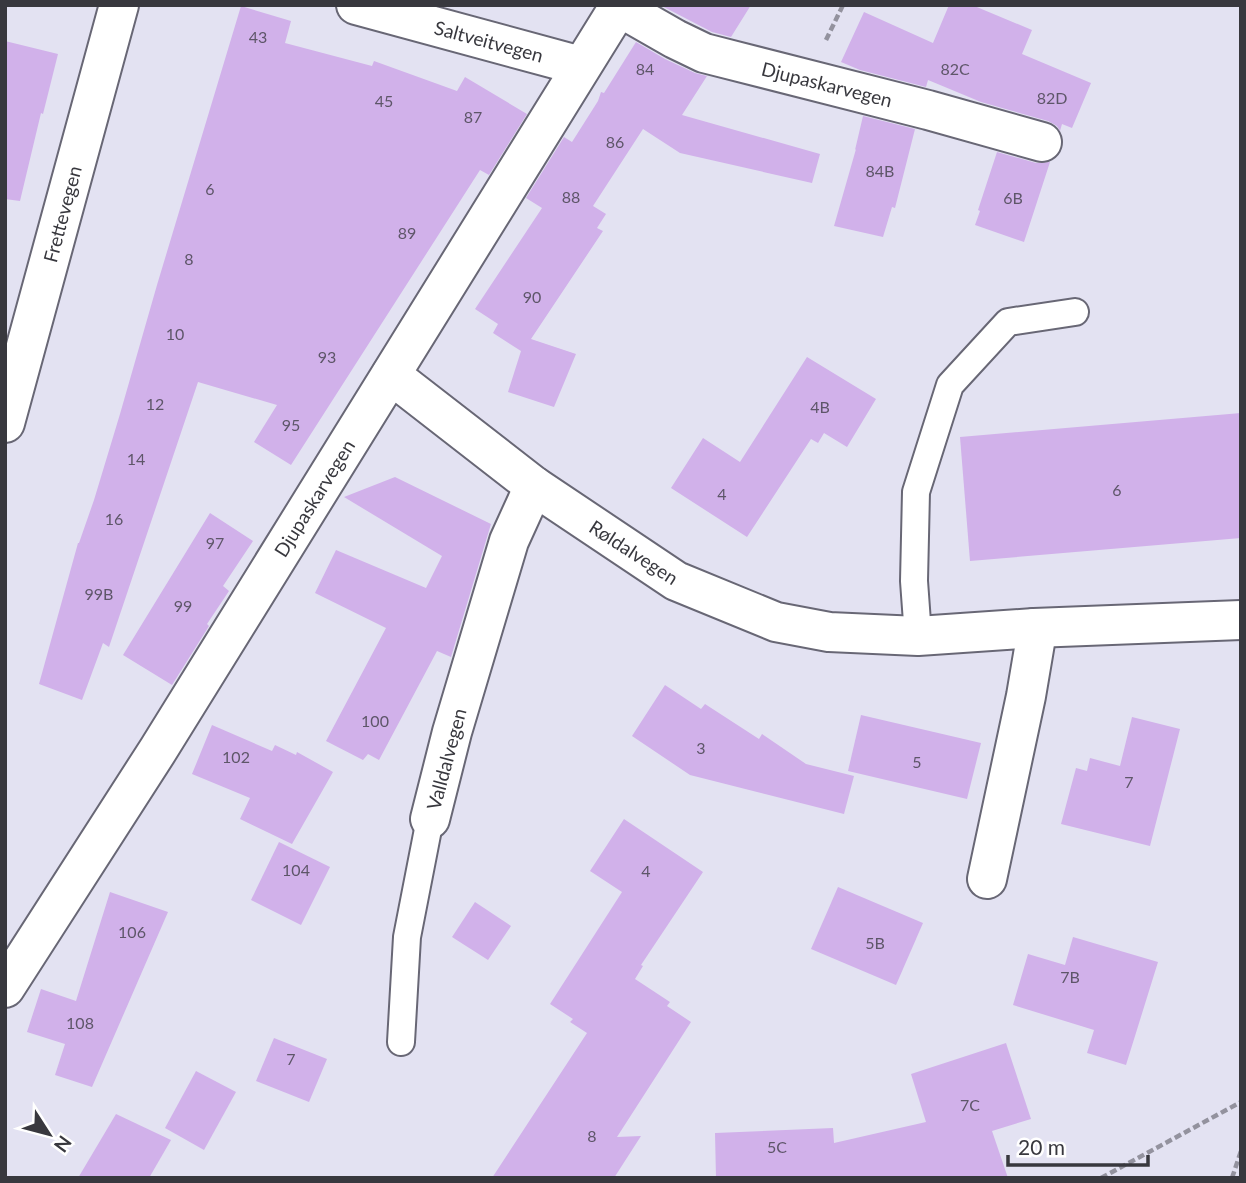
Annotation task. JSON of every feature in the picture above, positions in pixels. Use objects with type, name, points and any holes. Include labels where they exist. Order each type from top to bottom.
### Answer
[{"type":"street","name":"Frettevegen","points":[[5,424],[119,5]]},
{"type":"street","name":"Saltveitvegen","points":[[356,5],[581,66]]},
{"type":"street","name":"Djupaskarvegen","points":[[5,988],[158,750],[620,6],[675,39],[704,52],[1042,142]]},
{"type":"street","name":"Røldalvegen","points":[[391,375],[534,486],[676,582],[776,622],[829,632],[918,636],[1034,628],[1241,620]]},
{"type":"street","name":"Valldalvegen","points":[[430,820],[452,732],[509,541],[534,486]]},
{"type":"street","points":[[987,879],[1026,696],[1036,637],[1034,628]]},
{"type":"lane","points":[[918,636],[914,581],[916,492],[950,385],[1009,322],[1075,312]]},
{"type":"lane","name":"Valldalvegen","points":[[401,1042],[407,937],[430,820]]},
{"type":"path","points":[[1101,1178],[1241,1102]]},
{"type":"path","points":[[1232,1178],[1241,1151]]},
{"type":"building","points":[[660,5],[751,5],[731,37],[712,32]]},
{"type":"building","points":[[949,5],[972,5],[1032,30],[1022,54],[1091,83],[1072,128],[1062,124],[1060,131],[1048,121],[981,102],[928,80],[926,87],[860,70],[841,62],[864,12],[933,43]]},
{"type":"building","points":[[241,6],[291,21],[285,43],[372,66],[374,61],[457,91],[465,77],[527,114],[489,175],[480,170],[291,465],[254,442],[277,405],[198,382],[109,647],[103,643],[82,700],[39,684],[78,543],[94,500]]},
{"type":"building","points":[[5,41],[58,54],[20,201],[5,199]]},
{"type":"building","points":[[636,42],[665,59],[707,76],[682,115],[820,154],[812,183],[680,153],[643,129],[593,206],[606,214],[597,228],[603,231],[531,339],[576,354],[554,407],[508,392],[521,351],[493,333],[498,324],[475,309],[542,208],[526,198],[564,137],[572,142],[601,92],[604,93]]},
{"type":"building","points":[[863,116],[915,129],[895,208],[892,207],[883,237],[834,226]]},
{"type":"building","points":[[997,152],[1036,163],[1050,162],[1024,242],[975,225]]},
{"type":"building","points":[[807,357],[876,399],[847,447],[824,433],[818,443],[811,439],[747,537],[671,488],[703,438],[740,462]]},
{"type":"building","points":[[1241,413],[1241,538],[970,561],[960,437]]},
{"type":"building","points":[[395,477],[491,524],[451,657],[437,651],[379,760],[368,754],[363,760],[326,741],[386,628],[315,593],[336,550],[426,588],[442,556],[344,497]]},
{"type":"building","points":[[210,513],[253,541],[223,586],[229,591],[172,685],[123,655]]},
{"type":"building","points":[[665,685],[701,709],[705,704],[759,739],[762,734],[806,764],[854,776],[844,814],[690,775],[632,736]]},
{"type":"building","points":[[861,715],[981,743],[967,799],[848,771]]},
{"type":"building","points":[[1132,717],[1180,729],[1150,846],[1061,824],[1076,768],[1087,771],[1090,758],[1120,766]]},
{"type":"building","points":[[212,725],[272,751],[275,745],[296,755],[297,752],[333,772],[292,844],[240,819],[250,798],[192,774]]},
{"type":"building","points":[[624,819],[703,872],[641,965],[643,966],[635,979],[670,1002],[667,1006],[691,1022],[617,1137],[641,1136],[614,1178],[492,1178],[587,1033],[570,1022],[573,1019],[550,1004],[622,892],[590,871]]},
{"type":"building","points":[[279,842],[330,867],[301,925],[251,900]]},
{"type":"building","points":[[838,887],[923,923],[896,985],[811,949]]},
{"type":"building","points":[[110,892],[168,912],[92,1087],[55,1075],[65,1044],[27,1032],[41,989],[76,1001]]},
{"type":"building","points":[[475,902],[511,926],[488,960],[452,937]]},
{"type":"building","points":[[1073,937],[1158,962],[1126,1065],[1087,1053],[1094,1030],[1013,1005],[1028,954],[1065,965]]},
{"type":"building","points":[[274,1038],[327,1059],[309,1102],[256,1081]]},
{"type":"building","points":[[1006,1043],[1031,1119],[992,1131],[1008,1178],[716,1178],[715,1133],[833,1128],[834,1143],[926,1122],[911,1074]]},
{"type":"building","points":[[196,1071],[236,1092],[204,1150],[165,1128]]},
{"type":"building","points":[[116,1114],[171,1140],[149,1178],[78,1178]]}]
